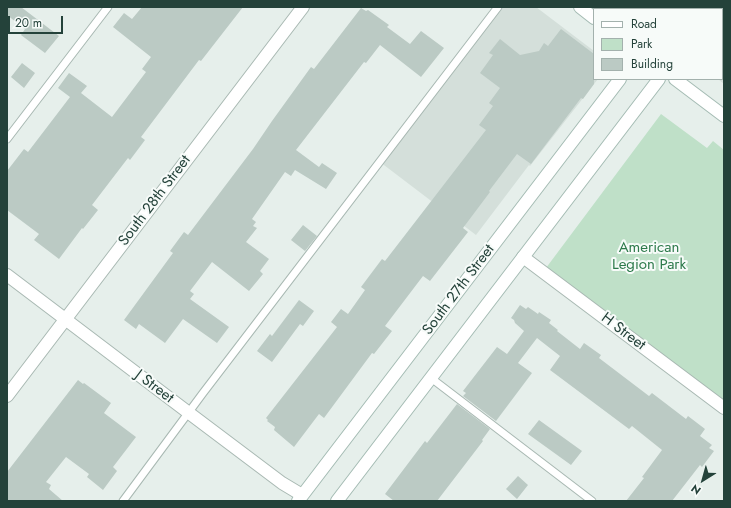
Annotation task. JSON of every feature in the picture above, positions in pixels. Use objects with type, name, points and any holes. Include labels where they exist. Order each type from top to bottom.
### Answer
[{"type":"main road","name":"South 28th Street","points":[[7,396],[303,7]]},
{"type":"main road","points":[[580,7],[593,17]]},
{"type":"main road","name":"South 27th Street","points":[[300,498],[619,80]]},
{"type":"main road","name":"South 27th Street","points":[[337,501],[658,80]]},
{"type":"main road","points":[[676,80],[724,116]]},
{"type":"main road","name":"H Street","points":[[523,256],[724,408]]},
{"type":"main road","name":"J Street","points":[[7,276],[282,482],[300,498]]},
{"type":"lane","points":[[7,139],[108,7]]},
{"type":"lane","points":[[123,501],[498,7]]},
{"type":"lane","points":[[431,378],[592,501]]},
{"type":"shaded area","points":[[498,7],[536,7],[593,50],[593,80],[597,80],[530,166],[529,165],[476,235],[380,162]]},
{"type":"shaded area","points":[[619,7],[652,7],[651,8]]},
{"type":"shaded area","points":[[724,27],[724,84],[719,80],[723,80]]},
{"type":"green space","name":"American Legion Park","points":[[661,114],[707,148],[713,141],[724,150],[724,408],[543,272]]},
{"type":"building","points":[[7,7],[21,7],[59,36],[45,53],[21,35],[25,29],[7,15]]},
{"type":"building","points":[[142,7],[243,7],[201,61],[199,60],[141,137],[145,140],[130,160],[128,158],[92,205],[98,210],[83,229],[82,228],[59,259],[34,240],[39,234],[7,210],[7,171],[24,149],[28,152],[70,97],[58,88],[69,73],[87,86],[81,93],[112,117],[146,72],[142,69],[151,57],[113,27],[124,13],[132,19]]},
{"type":"building","points":[[361,8],[366,11],[368,10],[389,25],[387,27],[410,44],[421,31],[444,48],[421,77],[380,45],[366,63],[364,62],[296,150],[319,167],[322,163],[337,173],[326,189],[295,170],[291,176],[285,172],[252,219],[256,222],[253,226],[257,228],[246,242],[269,259],[260,271],[263,274],[249,291],[212,262],[190,291],[194,294],[190,299],[229,327],[217,343],[183,319],[165,343],[139,324],[136,329],[124,320],[173,253],[170,251],[184,232],[188,235],[253,149],[311,67],[314,69]]},
{"type":"building","points":[[561,29],[593,53],[594,84],[583,99],[581,98],[531,164],[517,154],[463,228],[468,232],[430,281],[423,276],[385,326],[392,331],[374,354],[372,353],[324,418],[319,414],[294,447],[274,430],[275,427],[267,421],[268,420],[266,418],[337,327],[331,322],[341,309],[348,314],[365,290],[361,287],[382,259],[385,261],[486,130],[479,125],[493,106],[489,103],[500,88],[480,73],[493,55],[489,53],[500,39],[520,55],[539,51],[544,43],[548,46]]},
{"type":"building","points":[[22,63],[35,73],[24,88],[11,77]]},
{"type":"building","points":[[303,225],[317,236],[305,251],[291,240]]},
{"type":"building","points":[[299,300],[314,311],[303,326],[300,324],[272,362],[257,351],[270,334],[272,336]]},
{"type":"building","points":[[520,305],[526,309],[528,307],[538,314],[539,312],[551,320],[549,323],[558,330],[557,331],[580,349],[584,343],[601,355],[599,358],[649,396],[652,393],[686,419],[688,416],[705,429],[700,436],[712,445],[709,448],[714,451],[702,467],[700,465],[672,501],[626,501],[644,478],[642,477],[662,450],[632,426],[629,429],[550,370],[560,356],[537,338],[518,363],[532,373],[496,421],[463,396],[466,393],[463,391],[497,347],[507,354],[524,331],[511,318]]},
{"type":"building","points":[[78,380],[111,403],[104,413],[136,437],[113,467],[117,471],[103,490],[87,477],[89,474],[66,457],[46,482],[51,485],[49,489],[63,501],[7,501],[7,472]]},
{"type":"building","points":[[457,404],[490,429],[482,440],[483,441],[437,501],[394,501],[385,494],[425,441],[427,443]]},
{"type":"building","points":[[539,420],[582,451],[571,465],[528,434]]},
{"type":"building","points":[[518,476],[528,485],[517,499],[506,489]]}]
